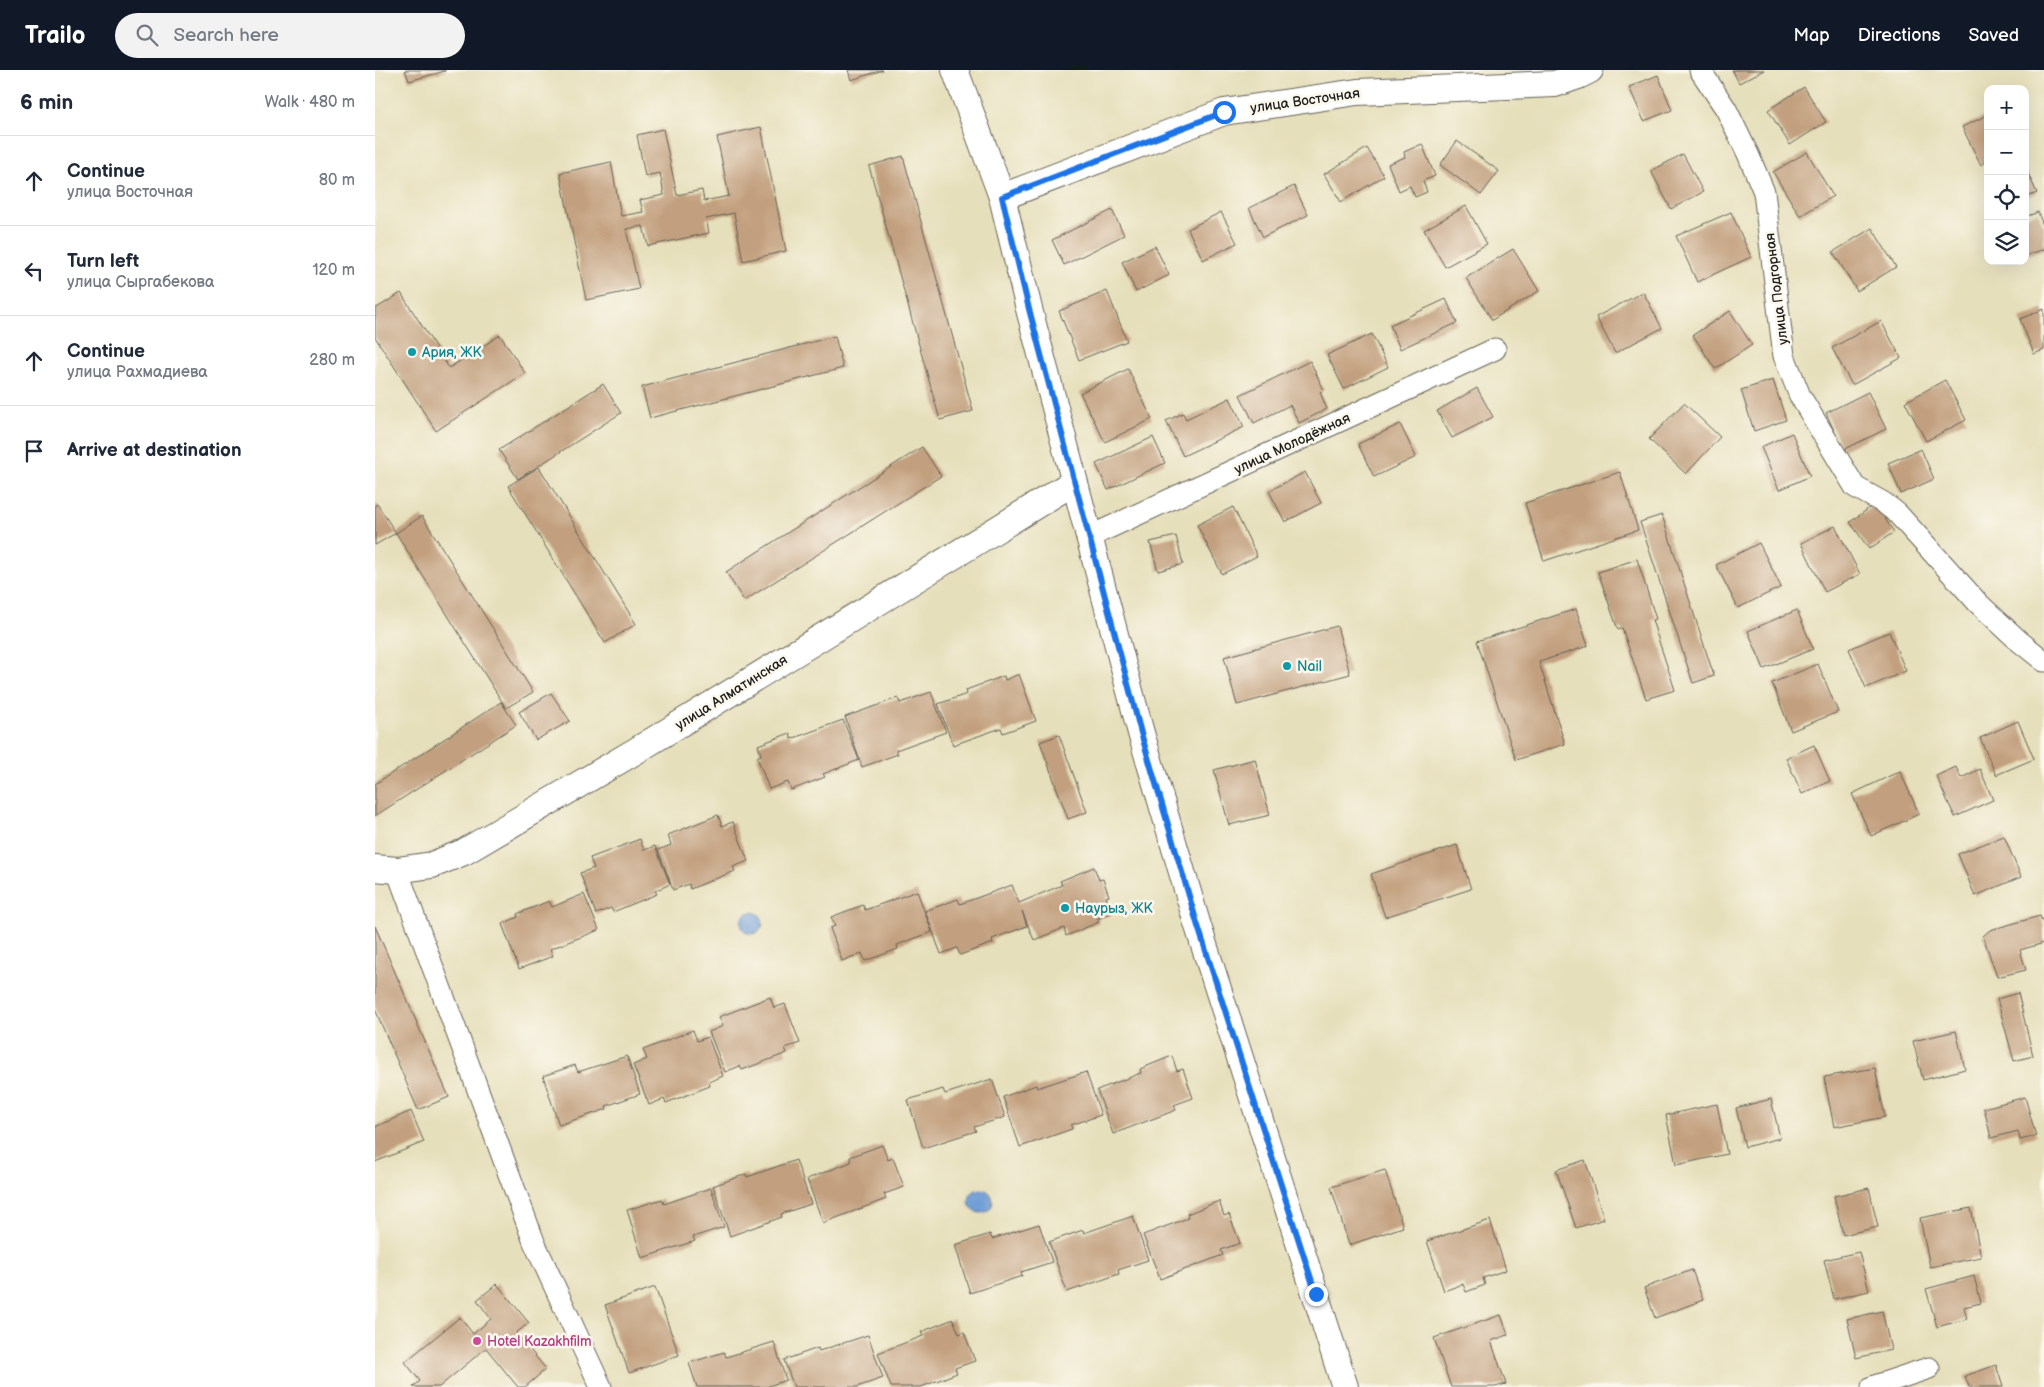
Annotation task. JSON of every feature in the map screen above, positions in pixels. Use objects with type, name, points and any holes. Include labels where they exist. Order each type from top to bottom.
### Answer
[{"type":"street","points":[[955,70],[1002,197],[1029,309],[1141,733],[1197,923],[1345,1387]]},
{"type":"street","name":"улица Восточная","points":[[1002,197],[1224,112],[1357,92],[1555,84],[1590,70]]},
{"type":"street","name":"улица Подгорная","points":[[1700,70],[1726,108],[1764,192],[1784,356],[1805,404],[1855,488],[1884,503],[1897,513],[1977,603],[2019,641],[2044,660]]},
{"type":"street","name":"улица Молодёжная","points":[[1089,537],[1495,349]]},
{"type":"street","name":"улица Алматинская","points":[[386,869],[432,865],[464,852],[634,752],[1074,482]]},
{"type":"street","points":[[386,869],[534,1242],[601,1387]]},
{"type":"street","points":[[1872,1387],[1929,1368]]},
{"type":"water","points":[[752,912],[760,915],[763,923],[760,931],[752,934],[744,931],[741,923],[744,915]]},
{"type":"water","points":[[981,1189],[989,1193],[993,1201],[989,1209],[981,1213],[973,1209],[969,1201],[973,1193]]},
{"type":"building","points":[[405,70],[445,70],[445,71],[409,81]]},
{"type":"building","points":[[848,70],[883,70],[851,80]]},
{"type":"building","points":[[1732,70],[1764,70],[1739,83]]},
{"type":"building","points":[[1658,75],[1672,110],[1644,121],[1629,87]]},
{"type":"building","points":[[1804,87],[1826,122],[1790,145],[1768,110]]},
{"type":"building","points":[[1984,117],[1984,163],[1981,165],[1962,127]]},
{"type":"building","points":[[761,127],[786,251],[743,261],[734,213],[706,219],[709,233],[648,246],[643,226],[626,229],[639,289],[586,300],[560,173],[611,162],[621,216],[643,212],[640,200],[664,195],[660,173],[645,176],[637,135],[663,129],[677,195],[702,190],[704,201],[729,196],[717,137]]},
{"type":"building","points":[[1457,141],[1499,171],[1481,195],[1440,165]]},
{"type":"building","points":[[1422,144],[1435,176],[1423,181],[1427,192],[1415,197],[1410,186],[1399,191],[1388,164],[1405,157],[1404,152]]},
{"type":"building","points":[[1367,148],[1384,176],[1341,202],[1324,174]]},
{"type":"building","points":[[1807,152],[1833,196],[1800,216],[1773,172]]},
{"type":"building","points":[[1683,154],[1703,192],[1671,209],[1651,171]]},
{"type":"building","points":[[903,156],[973,411],[940,420],[869,166]]},
{"type":"building","points":[[2029,176],[2037,193],[2029,196]]},
{"type":"building","points":[[1294,186],[1308,215],[1263,237],[1249,208]]},
{"type":"building","points":[[1466,206],[1487,244],[1445,267],[1424,230]]},
{"type":"building","points":[[1112,210],[1124,235],[1064,265],[1052,240]]},
{"type":"building","points":[[1221,212],[1237,243],[1203,260],[1188,229]]},
{"type":"building","points":[[1731,212],[1751,257],[1697,282],[1676,236]]},
{"type":"building","points":[[2038,212],[2044,228],[2044,249],[2029,255],[2029,220],[2029,215]]},
{"type":"building","points":[[1872,228],[1896,267],[1857,291],[1833,252]]},
{"type":"building","points":[[1155,246],[1169,275],[1136,292],[1122,262]]},
{"type":"building","points":[[1513,249],[1539,291],[1492,320],[1466,278]]},
{"type":"building","points":[[1107,291],[1127,341],[1079,360],[1059,311]]},
{"type":"building","points":[[1643,292],[1662,328],[1615,353],[1596,317]]},
{"type":"building","name":"Ария, ЖК","points":[[401,293],[449,368],[500,335],[525,373],[436,431],[375,337],[375,309]]},
{"type":"building","points":[[1446,299],[1457,323],[1400,349],[1390,325]]},
{"type":"building","points":[[2044,309],[2044,350],[2034,354],[2020,319]]},
{"type":"building","points":[[1730,311],[1752,345],[1715,369],[1693,335]]},
{"type":"building","points":[[1881,321],[1901,358],[1852,385],[1832,348]]},
{"type":"building","points":[[1372,334],[1388,367],[1344,389],[1327,355]]},
{"type":"building","points":[[835,336],[843,368],[650,418],[642,387]]},
{"type":"building","points":[[1310,361],[1324,390],[1320,392],[1327,409],[1299,423],[1290,405],[1254,423],[1240,395]]},
{"type":"building","points":[[1128,369],[1152,419],[1105,442],[1080,393]]},
{"type":"building","points":[[1773,380],[1786,420],[1754,431],[1741,390]]},
{"type":"building","points":[[1945,380],[1966,420],[1926,441],[1905,402]]},
{"type":"building","points":[[603,384],[621,413],[518,479],[499,450]]},
{"type":"building","points":[[1477,388],[1493,417],[1452,438],[1437,411]]},
{"type":"building","points":[[1868,392],[1886,429],[1843,450],[1826,413]]},
{"type":"building","points":[[1230,398],[1244,427],[1183,456],[1166,421],[1183,413],[1186,419]]},
{"type":"building","points":[[1684,403],[1720,437],[1686,474],[1649,439]]},
{"type":"building","points":[[1400,424],[1416,457],[1374,477],[1358,444]]},
{"type":"building","points":[[1792,433],[1810,476],[1779,490],[1761,447]]},
{"type":"building","points":[[1153,437],[1165,463],[1108,490],[1096,464]]},
{"type":"building","points":[[922,447],[941,476],[744,601],[726,572]]},
{"type":"building","points":[[1921,449],[1934,479],[1901,494],[1888,463]]},
{"type":"building","points":[[539,467],[636,624],[605,643],[508,486]]},
{"type":"building","points":[[1305,472],[1321,503],[1285,522],[1269,491]]},
{"type":"building","points":[[1620,472],[1638,530],[1544,561],[1525,503]]},
{"type":"building","points":[[377,504],[396,533],[375,545],[375,505]]},
{"type":"building","points":[[1875,504],[1894,532],[1869,549],[1850,522]]},
{"type":"building","points":[[1233,507],[1257,556],[1222,574],[1197,525]]},
{"type":"building","points":[[1662,515],[1714,676],[1693,683],[1640,522]]},
{"type":"building","points":[[422,516],[533,692],[506,708],[396,533]]},
{"type":"building","points":[[1835,526],[1860,574],[1825,592],[1801,543]]},
{"type":"building","points":[[1176,536],[1183,564],[1158,571],[1150,542]]},
{"type":"building","points":[[1759,543],[1781,587],[1738,608],[1716,565]]},
{"type":"building","points":[[1637,559],[1656,619],[1652,620],[1675,690],[1646,699],[1622,628],[1618,630],[1598,572]]},
{"type":"building","points":[[1576,609],[1588,646],[1539,662],[1565,744],[1516,760],[1477,641]]},
{"type":"building","points":[[1797,610],[1813,649],[1764,669],[1748,631]]},
{"type":"building","name":"Nail","points":[[1337,626],[1350,674],[1237,705],[1224,657]]},
{"type":"building","points":[[1889,632],[1906,671],[1866,688],[1849,649]]},
{"type":"building","points":[[1818,664],[1838,712],[1791,731],[1772,683]]},
{"type":"building","points":[[1019,674],[1036,721],[1003,733],[1001,728],[953,745],[938,704],[967,694],[966,690],[1004,676],[1005,680]]},
{"type":"building","points":[[931,692],[946,732],[896,750],[898,754],[862,767],[845,717],[898,698],[900,703]]},
{"type":"building","points":[[551,693],[570,721],[536,740],[519,712]]},
{"type":"building","points":[[501,702],[516,725],[375,816],[375,784]]},
{"type":"building","points":[[843,720],[859,760],[823,774],[825,777],[791,790],[788,782],[769,789],[757,757],[761,755],[758,745],[790,733],[791,739]]},
{"type":"building","points":[[2018,721],[2034,759],[1996,775],[1980,738]]},
{"type":"building","points":[[1059,735],[1087,812],[1068,819],[1040,742]]},
{"type":"building","points":[[1814,745],[1830,781],[1802,794],[1786,758]]},
{"type":"building","points":[[1255,759],[1270,815],[1229,825],[1214,770]]},
{"type":"building","points":[[1956,767],[1961,778],[1980,769],[1993,800],[1955,817],[1936,776]]},
{"type":"building","points":[[1900,771],[1919,814],[1871,836],[1852,794]]},
{"type":"building","points":[[718,815],[722,826],[733,822],[748,861],[733,867],[735,871],[690,889],[689,884],[673,890],[658,850],[671,845],[668,835]]},
{"type":"building","points":[[2004,836],[2021,877],[1975,896],[1958,854]]},
{"type":"building","points":[[640,839],[644,850],[655,846],[670,884],[655,891],[657,894],[613,912],[611,908],[596,914],[580,873],[594,868],[590,858]]},
{"type":"building","points":[[1457,845],[1471,889],[1385,917],[1371,874]]},
{"type":"building","points":[[1094,867],[1099,880],[1103,879],[1109,896],[1106,897],[1112,913],[1097,919],[1099,922],[1066,936],[1064,928],[1034,940],[1022,911],[1027,926],[992,939],[993,943],[960,955],[957,948],[941,954],[925,911],[958,899],[960,904],[1012,885],[1019,903],[1062,885],[1060,881]]},
{"type":"building","points":[[917,891],[932,932],[897,945],[898,949],[865,961],[862,953],[842,961],[830,928],[835,926],[831,917],[863,905],[865,910]]},
{"type":"building","points":[[584,894],[599,930],[550,949],[553,956],[519,969],[502,924],[518,917],[517,914],[549,901],[552,907]]},
{"type":"building","points":[[2040,916],[2044,926],[2044,943],[2020,950],[2026,970],[1997,977],[1983,936],[1990,930]]},
{"type":"building","points":[[375,926],[449,1097],[418,1110],[375,1009]]},
{"type":"building","points":[[2018,993],[2033,1056],[2014,1061],[1997,999]]},
{"type":"building","points":[[770,997],[774,1008],[785,1004],[800,1043],[785,1048],[787,1053],[742,1070],[740,1066],[725,1072],[709,1032],[723,1026],[719,1017]]},
{"type":"building","points":[[693,1030],[697,1041],[708,1037],[723,1076],[709,1082],[710,1086],[666,1103],[664,1099],[649,1105],[633,1065],[647,1059],[643,1050]]},
{"type":"building","points":[[1956,1031],[1965,1069],[1923,1080],[1913,1041]]},
{"type":"building","points":[[627,1056],[640,1094],[606,1106],[607,1109],[559,1125],[543,1076],[575,1065],[578,1072]]},
{"type":"building","points":[[1172,1056],[1177,1071],[1183,1069],[1193,1098],[1174,1105],[1176,1110],[1113,1134],[1097,1090],[1141,1073],[1140,1069]]},
{"type":"building","points":[[1875,1068],[1885,1117],[1834,1127],[1824,1077]]},
{"type":"building","points":[[1086,1072],[1101,1115],[1071,1125],[1072,1129],[1020,1147],[1003,1097],[1036,1085],[1037,1088]]},
{"type":"building","points":[[992,1079],[1005,1117],[974,1127],[976,1131],[923,1148],[908,1100],[943,1089],[945,1094]]},
{"type":"building","points":[[2025,1097],[2036,1136],[2020,1140],[2018,1131],[1991,1138],[1984,1108]]},
{"type":"building","points":[[1771,1099],[1780,1138],[1745,1147],[1736,1108]]},
{"type":"building","points":[[1717,1104],[1727,1154],[1676,1165],[1666,1115]]},
{"type":"building","points":[[411,1111],[424,1142],[375,1162],[375,1127]]},
{"type":"building","points":[[882,1145],[888,1160],[893,1158],[904,1187],[884,1194],[886,1199],[823,1223],[807,1179],[851,1162],[850,1157]]},
{"type":"building","points":[[796,1160],[811,1204],[781,1214],[782,1217],[730,1236],[713,1186],[746,1174],[747,1177]]},
{"type":"building","points":[[1585,1160],[1604,1219],[1576,1228],[1556,1170]]},
{"type":"building","points":[[1385,1170],[1403,1227],[1349,1245],[1331,1187]]},
{"type":"building","points":[[711,1188],[724,1227],[693,1237],[695,1241],[642,1258],[627,1210],[662,1199],[664,1204]]},
{"type":"building","points":[[1869,1188],[1878,1227],[1843,1235],[1834,1196]]},
{"type":"building","points":[[1219,1201],[1224,1216],[1229,1214],[1240,1243],[1221,1250],[1223,1255],[1160,1279],[1143,1235],[1188,1218],[1187,1214]]},
{"type":"building","points":[[1971,1208],[1981,1257],[1930,1267],[1920,1218]]},
{"type":"building","points":[[1133,1216],[1148,1260],[1118,1270],[1119,1274],[1067,1292],[1049,1242],[1083,1230],[1084,1233]]},
{"type":"building","points":[[1490,1220],[1506,1270],[1483,1278],[1485,1285],[1466,1292],[1463,1284],[1444,1291],[1427,1241]]},
{"type":"building","points":[[1039,1224],[1052,1262],[1021,1272],[1022,1276],[970,1293],[955,1245],[990,1234],[992,1239]]},
{"type":"building","points":[[1859,1252],[1869,1291],[1834,1299],[1824,1260]]},
{"type":"building","points":[[1692,1270],[1703,1300],[1655,1318],[1644,1288]]},
{"type":"building","points":[[1974,1276],[1981,1303],[1964,1307],[1967,1319],[1937,1327],[1926,1289]]},
{"type":"building","name":"Hotel Kazakhfilm","points":[[497,1284],[529,1323],[516,1333],[546,1369],[525,1387],[518,1387],[486,1348],[439,1387],[413,1387],[420,1381],[405,1362],[460,1317],[473,1334],[491,1319],[477,1300]]},
{"type":"building","points":[[655,1287],[679,1355],[629,1373],[605,1305]]},
{"type":"building","points":[[1882,1311],[1891,1350],[1856,1358],[1847,1319]]},
{"type":"building","points":[[1501,1315],[1508,1335],[1491,1341],[1506,1384],[1495,1387],[1451,1387],[1434,1338]]},
{"type":"building","points":[[953,1319],[959,1334],[964,1332],[975,1361],[955,1368],[957,1373],[921,1387],[891,1387],[878,1353],[923,1336],[921,1332]]},
{"type":"building","points":[[868,1335],[883,1378],[857,1387],[794,1387],[784,1360],[818,1348],[819,1351]]},
{"type":"building","points":[[774,1342],[786,1380],[766,1387],[697,1387],[689,1363],[724,1352],[726,1357]]},
{"type":"building","points":[[1996,1365],[2003,1387],[1969,1387],[1965,1376]]},
{"type":"place","name":"Ария, ЖК","points":[[412,352]]},
{"type":"place","name":"Nail","points":[[1287,666]]},
{"type":"place","name":"Наурыз, ЖК","points":[[1065,908]]},
{"type":"place","name":"Hotel Kazakhfilm","points":[[477,1341]]},
{"type":"route","points":[[1224,112],[1002,197],[1029,309],[1141,733],[1197,923],[1316,1294]]}]
